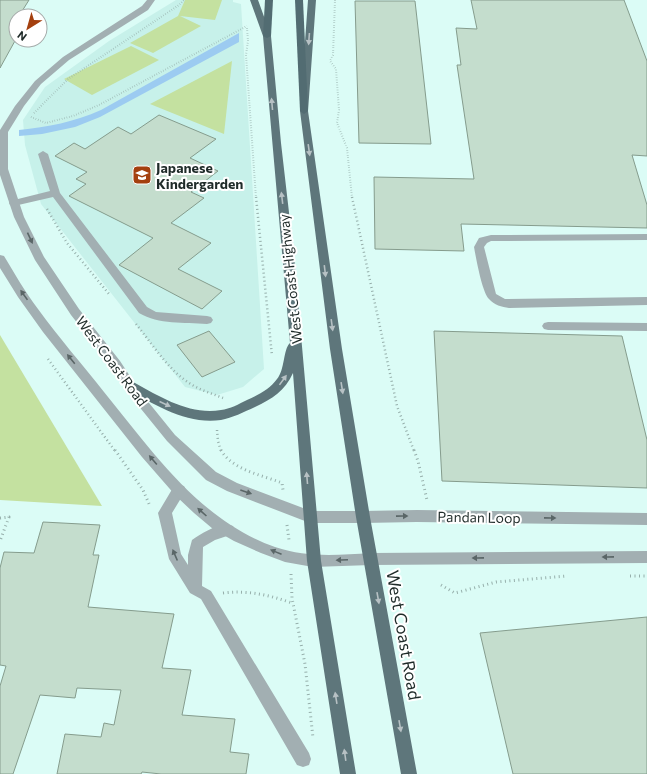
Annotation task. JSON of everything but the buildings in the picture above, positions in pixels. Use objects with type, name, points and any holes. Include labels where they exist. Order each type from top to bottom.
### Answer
[{"type":"highway","points":[[266,36],[270,0]]},
{"type":"highway","points":[[299,0],[304,111]]},
{"type":"main road","name":"West Coast Highway","points":[[254,0],[266,36],[289,256],[314,561]]},
{"type":"main road","points":[[312,0],[304,111],[336,349],[371,559]]},
{"type":"main road","points":[[130,386],[157,401],[182,411],[203,416],[222,414],[262,399],[277,388],[287,374],[296,334]]},
{"type":"main road","name":"West Coast Road","points":[[371,559],[409,774]]},
{"type":"main road","points":[[314,561],[348,774]]},
{"type":"street","name":"West Coast Road","points":[[151,0],[145,8],[66,58],[26,96],[2,135],[2,169],[14,203],[39,258],[75,312],[165,431],[211,476],[232,487],[285,506],[310,517]]},
{"type":"street","points":[[43,154],[55,193],[143,310],[153,316],[208,320]]},
{"type":"street","points":[[14,203],[55,193]]},
{"type":"street","points":[[647,236],[491,238],[480,243],[479,248],[491,295],[495,300],[502,303],[647,301]]},
{"type":"street","name":"West Coast Road","points":[[0,258],[7,271],[46,327],[146,452],[178,490],[206,515],[238,537],[290,558],[314,561],[371,559]]},
{"type":"street","points":[[548,326],[647,327]]},
{"type":"street","points":[[178,490],[165,513],[174,555],[201,592],[303,759]]},
{"type":"street","name":"Pandan Loop","points":[[310,517],[417,516],[647,519]]},
{"type":"street","points":[[201,592],[195,555],[198,544],[211,535],[228,530]]},
{"type":"street","points":[[371,559],[647,557]]},
{"type":"path","points":[[184,0],[179,5],[68,79],[30,118],[46,123],[79,113],[105,102],[247,26]]},
{"type":"path","points":[[335,0],[333,55],[330,61],[336,69],[337,76],[339,110],[337,123],[347,148],[350,187],[397,406],[418,461],[428,505]]},
{"type":"path","points":[[47,358],[130,471],[143,490],[151,509]]},
{"type":"path","points":[[0,518],[9,517],[0,541]]},
{"type":"path","points":[[440,585],[455,593],[471,587],[508,580],[572,576]]},
{"type":"path","points":[[625,576],[647,576]]},
{"type":"path","points":[[201,592],[240,590],[270,595],[293,603]]},
{"type":"shaded area","name":"Japanese Kindergarden","points":[[176,0],[233,0],[233,2],[241,4],[264,369],[243,387],[217,395],[185,387],[41,204],[25,145],[23,120],[45,87],[109,41]]},
{"type":"shaded area","points":[[239,33],[239,42],[100,117],[75,127],[42,134],[19,136],[19,130],[61,123],[81,118],[101,110]]},
{"type":"green space","points":[[185,0],[222,0],[215,20],[180,16],[201,26],[153,53],[130,43],[178,16]]},
{"type":"green space","points":[[131,46],[159,60],[92,95],[64,79]]},
{"type":"green space","points":[[232,61],[224,134],[150,104]]},
{"type":"green space","points":[[0,335],[102,506],[0,500]]},
{"type":"place","name":"Japanese Kindergarden","points":[[142,175]]}]
